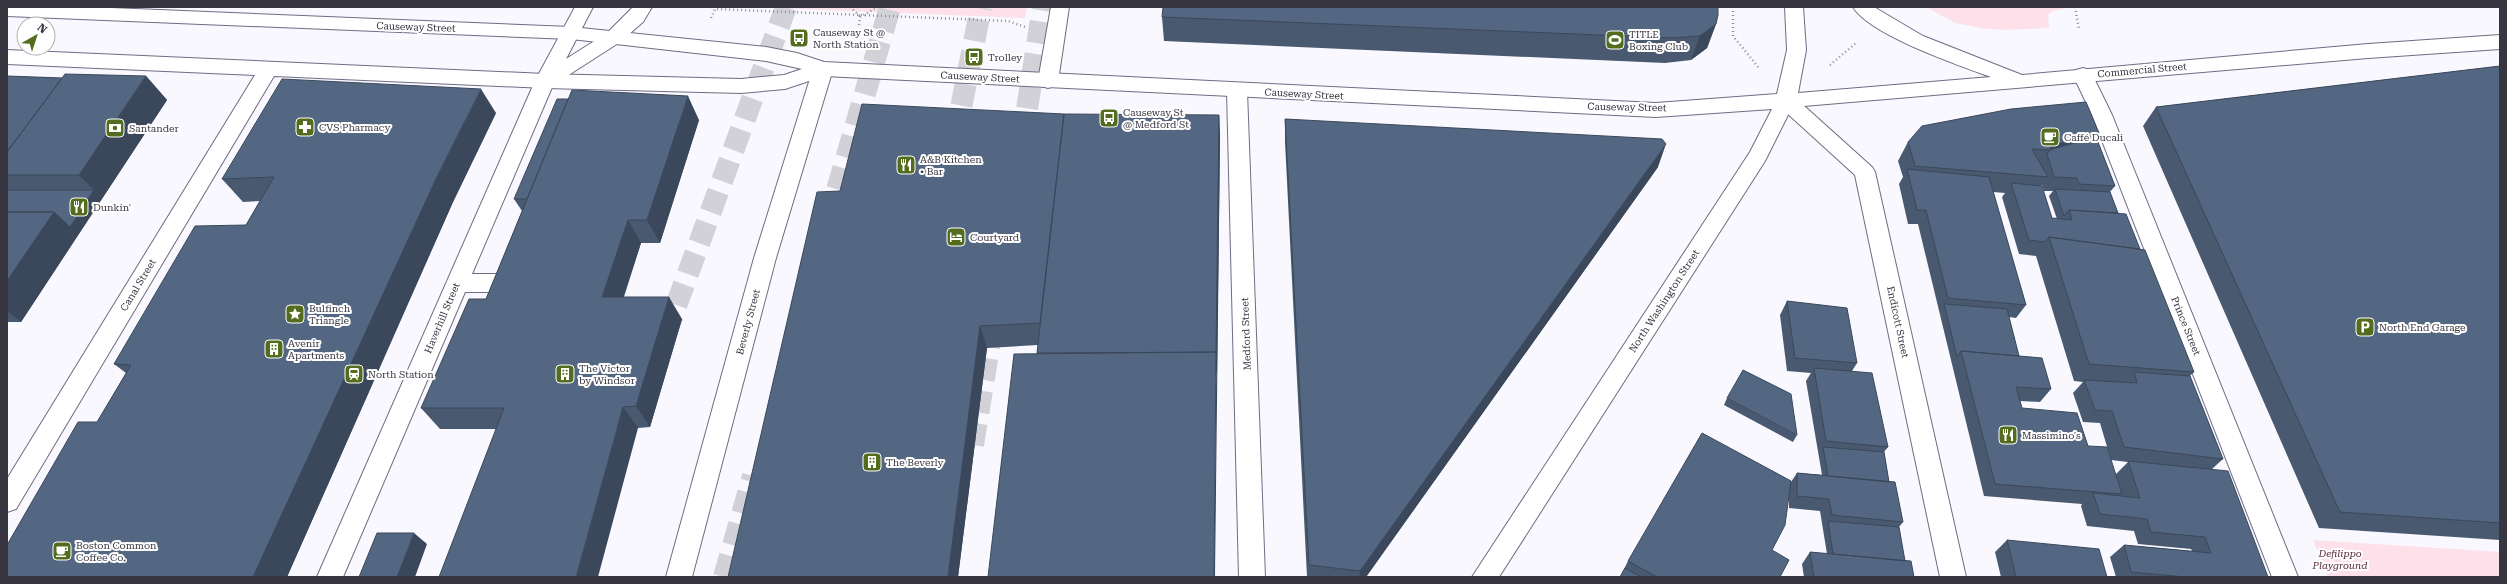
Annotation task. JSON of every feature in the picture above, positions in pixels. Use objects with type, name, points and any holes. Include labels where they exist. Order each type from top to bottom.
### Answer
[{"type":"main road","name":"Haverhill Street","points":[[330,577],[456,283],[545,81],[584,7]]},
{"type":"main road","points":[[545,81],[614,36],[639,14],[643,7]]},
{"type":"main road","points":[[1048,81],[1060,7]]},
{"type":"main road","name":"North Washington Street","points":[[1485,577],[1752,168],[1785,100],[1797,55],[1794,7]]},
{"type":"main road","points":[[1862,7],[1878,20],[1915,39],[2019,81]]},
{"type":"main road","name":"Causeway Street","points":[[7,10],[571,33],[614,36],[766,54],[797,60],[823,69],[1237,91],[1656,110],[1785,100]]},
{"type":"main road","name":"Commercial Street","points":[[1785,100],[2368,51],[2500,42]]},
{"type":"main road","name":"Causeway Street","points":[[7,57],[545,81],[754,86],[785,82],[823,69]]},
{"type":"main road","name":"Canal Street","points":[[7,501],[269,68]]},
{"type":"main road","name":"Beverly Street","points":[[679,577],[778,216],[823,69]]},
{"type":"main road","name":"Prince Street","points":[[2083,75],[2102,115],[2285,577]]},
{"type":"main road","name":"Medford Street","points":[[1237,91],[1252,577]]},
{"type":"main road","name":"Endicott Street","points":[[1785,100],[1865,172],[1953,577]]},
{"type":"main road","points":[[456,283],[518,283]]},
{"type":"path","points":[[850,7],[860,17]]},
{"type":"path","points":[[860,17],[878,7]]},
{"type":"path","points":[[1732,7],[1734,36]]},
{"type":"path","points":[[2075,7],[2079,29]]},
{"type":"path","points":[[722,9],[860,17],[1008,21],[1026,27]]},
{"type":"path","points":[[859,24],[860,17]]},
{"type":"green space","points":[[747,7],[1027,7],[1025,18]]},
{"type":"green space","points":[[1926,7],[2071,7],[2053,11],[2048,15],[2049,28],[2002,30],[1955,23]]},
{"type":"green space","name":"Defilippo Playground","points":[[2313,540],[2500,552],[2500,577],[2328,577]]},
{"type":"building","points":[[1163,7],[1718,7],[1718,15],[1716,24],[1700,36],[1673,38],[1162,17]]},
{"type":"building","name":"North End Garage","points":[[2500,66],[2500,523],[2340,512],[2156,107]]},
{"type":"building","points":[[65,74],[146,76],[79,175],[7,175],[7,152]]},
{"type":"building","points":[[7,76],[62,78],[7,152]]},
{"type":"building","name":"Avenir Apartments","points":[[282,79],[481,89],[436,179],[253,577],[7,577],[7,545],[78,422],[97,422],[131,365],[114,364],[195,226],[246,225],[274,177],[222,179]]},
{"type":"building","name":"The Victor by Windsor","points":[[572,90],[688,96],[647,220],[628,220],[602,297],[669,297],[636,406],[623,407],[576,577],[439,577],[504,408],[421,408],[469,299],[486,299]]},
{"type":"building","points":[[557,99],[568,99],[527,199],[514,199]]},
{"type":"building","points":[[2086,102],[2099,133],[2051,146],[2050,150],[2032,149],[2048,177],[1915,166],[1908,142],[1922,126],[2011,109]]},
{"type":"building","name":"The Beverly","points":[[862,104],[1064,114],[1040,323],[980,326],[948,577],[728,577],[817,192],[840,191]]},
{"type":"building","points":[[1064,114],[1219,115],[1216,352],[1037,353]]},
{"type":"building","points":[[1285,119],[1662,139],[1666,144],[1360,571],[1309,565]]},
{"type":"building","points":[[2096,137],[2115,186],[2079,184],[2077,178],[2054,177],[2047,154],[2049,150]]},
{"type":"building","points":[[1907,169],[1989,177],[2026,305],[1948,298],[1926,210],[1917,210]]},
{"type":"building","points":[[2011,183],[2042,186],[2052,218],[2072,220],[2069,210],[2126,214],[2140,249],[2049,237],[2045,242],[2029,240]]},
{"type":"building","points":[[2055,189],[2110,192],[2118,213],[2069,210],[2064,216]]},
{"type":"building","points":[[7,190],[94,190],[70,227],[54,212],[7,212]]},
{"type":"building","points":[[7,212],[54,212],[7,281]]},
{"type":"building","points":[[2049,237],[2145,250],[2194,372],[2089,364]]},
{"type":"building","points":[[1787,301],[1847,308],[1857,363],[1795,358]]},
{"type":"building","points":[[1944,304],[2007,309],[2019,356],[1961,351],[1957,357]]},
{"type":"building","points":[[1961,351],[2042,358],[2051,389],[2016,387],[2022,408],[2077,413],[2088,446],[2107,447],[2122,494],[1995,484]]},
{"type":"building","points":[[1216,352],[1214,577],[988,577],[1014,354]]},
{"type":"building","points":[[1814,368],[1872,373],[1888,447],[1826,441]]},
{"type":"building","points":[[1743,370],[1791,394],[1797,435],[1727,398]]},
{"type":"building","points":[[2134,372],[2190,376],[2223,459],[2124,447],[2112,411],[2095,410],[2084,380],[2137,383]]},
{"type":"building","points":[[1702,433],[1791,481],[1785,525],[1772,550],[1789,560],[1780,577],[1657,577],[1628,561]]},
{"type":"building","points":[[1823,447],[1884,452],[1889,482],[1828,476]]},
{"type":"building","points":[[2128,461],[2228,471],[2268,577],[2186,577],[2131,572],[2124,545],[2211,553],[2205,537],[2151,532],[2147,519],[2100,514],[2093,493],[2140,498]]},
{"type":"building","points":[[1797,473],[1895,482],[1903,522],[1832,515],[1829,499],[1797,496]]},
{"type":"building","points":[[1828,521],[1899,527],[1905,561],[1833,554]]},
{"type":"building","points":[[377,533],[414,533],[397,577],[359,577]]},
{"type":"building","points":[[2007,540],[2099,549],[2107,577],[2016,577]]},
{"type":"building","points":[[1810,552],[1911,561],[1914,577],[1814,577]]},
{"type":"building","points":[[1625,568],[1641,577],[1620,577]]},
{"type":"tunnel","points":[[665,336],[786,7]]},
{"type":"tunnel","points":[[828,221],[890,7]]},
{"type":"tunnel","points":[[955,138],[981,7]]},
{"type":"tunnel","points":[[1022,141],[1043,7]]},
{"type":"tunnel","points":[[973,445],[994,317]]},
{"type":"tunnel","points":[[724,577],[753,476]]},
{"type":"place","name":"Causeway St @ North Station","points":[[799,38]]},
{"type":"place","name":"TITLE Boxing Club","points":[[1615,40]]},
{"type":"place","name":"Trolley","points":[[974,57]]},
{"type":"place","name":"Causeway St @ Medford St","points":[[1109,118]]},
{"type":"place","name":"CVS Pharmacy","points":[[305,127]]},
{"type":"place","name":"Santander","points":[[115,128]]},
{"type":"place","name":"Caffé Ducali","points":[[2050,137]]},
{"type":"place","name":"A&B Kitchen • Bar","points":[[906,165]]},
{"type":"place","name":"Dunkin'","points":[[79,207]]},
{"type":"place","name":"Courtyard","points":[[956,237]]},
{"type":"place","name":"Bulfinch Triangle","points":[[295,314]]},
{"type":"place","name":"North End Garage","points":[[2365,327]]},
{"type":"place","name":"Avenir Apartments","points":[[274,349]]},
{"type":"place","name":"North Station","points":[[354,374]]},
{"type":"place","name":"The Victor by Windsor","points":[[565,374]]},
{"type":"place","name":"Massimino's","points":[[2008,435]]},
{"type":"place","name":"The Beverly","points":[[872,462]]},
{"type":"place","name":"Boston Common Coffee Co.","points":[[62,551]]}]
